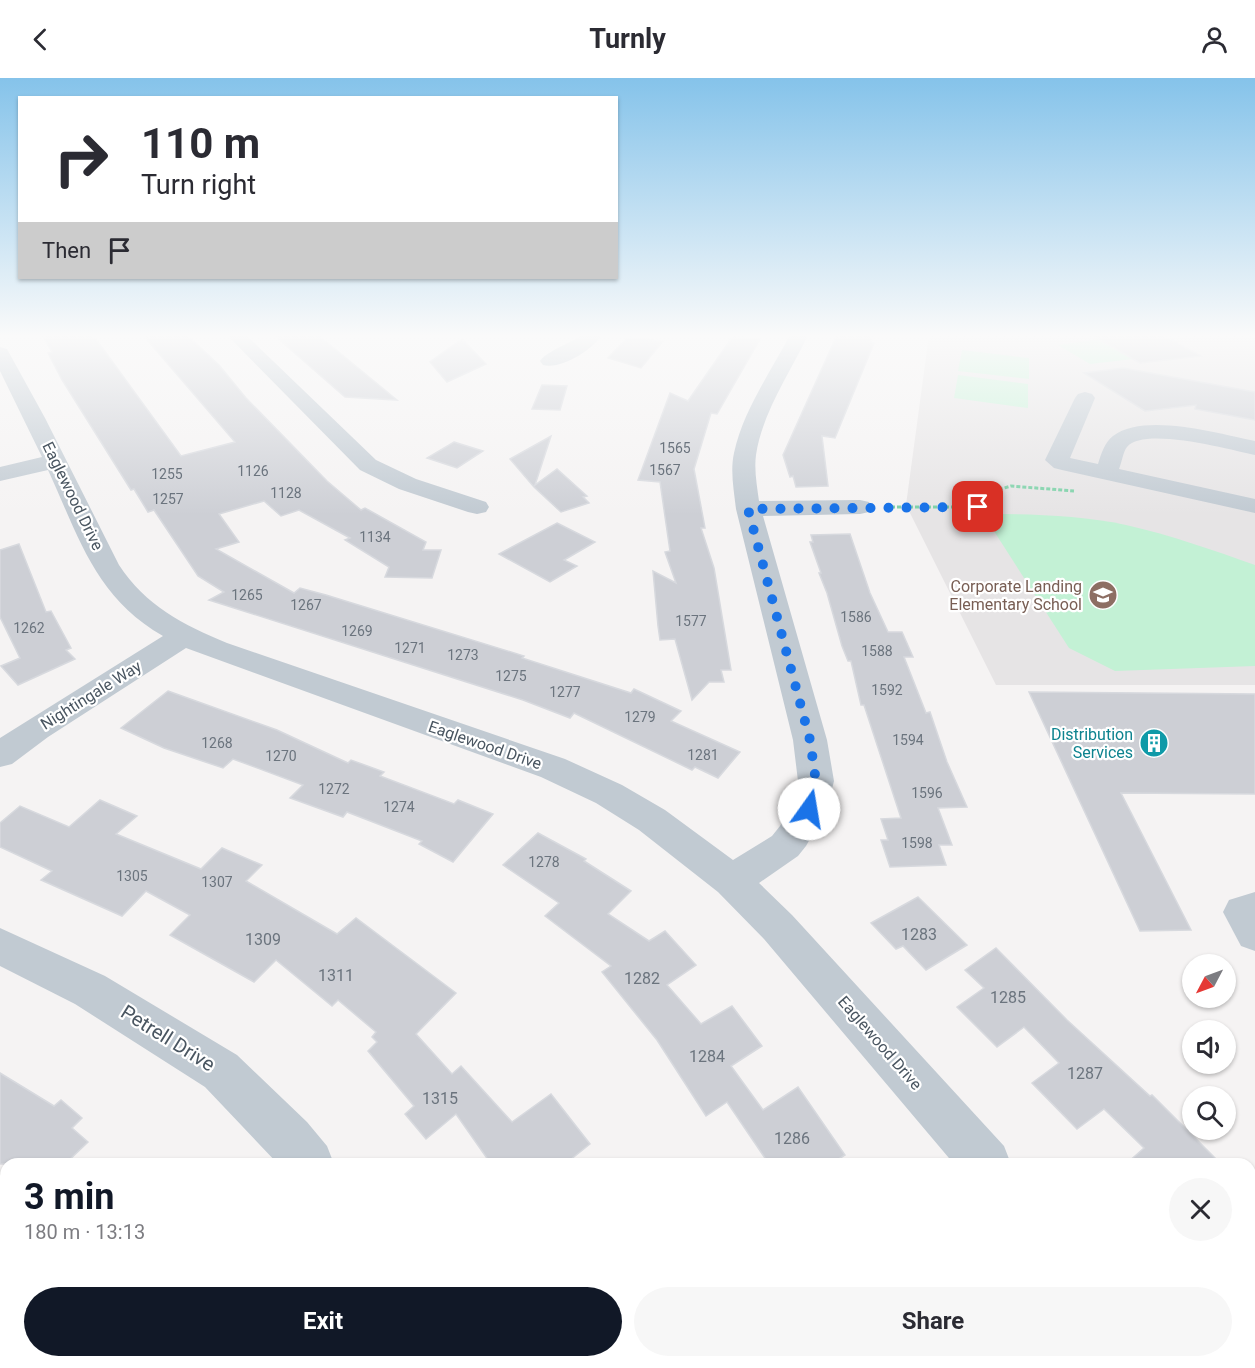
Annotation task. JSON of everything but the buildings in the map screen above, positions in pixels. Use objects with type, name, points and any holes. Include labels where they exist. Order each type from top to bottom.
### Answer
[{"type":"street","name":"Eaglewood Drive","points":[[24,395],[84,521],[117,583],[135,604],[166,627],[184,636],[553,768],[609,794],[652,820],[732,881],[778,927],[981,1158]]},
{"type":"street","points":[[297,395],[368,465],[389,478],[414,488],[477,507]]},
{"type":"street","points":[[732,881],[785,846],[809,809],[816,782],[810,740],[748,509],[744,480],[745,455],[751,432],[769,395]]},
{"type":"street","points":[[1085,398],[1057,460],[1255,506]]},
{"type":"street","points":[[1102,472],[1119,442],[1149,432],[1177,433],[1255,448]]},
{"type":"street","points":[[0,474],[56,461]]},
{"type":"street","points":[[1208,476],[1255,486]]},
{"type":"street","points":[[748,509],[860,507]]},
{"type":"street","name":"Nightingale Way","points":[[0,755],[36,729],[184,636]]},
{"type":"street","points":[[1255,909],[1243,912],[1255,934]]},
{"type":"street","name":"Petrell Drive","points":[[0,946],[90,990],[221,1071],[290,1139],[304,1158]]},
{"type":"path","points":[[860,507],[978,507],[986,503],[1002,488],[1083,490],[1098,480],[1102,472]]},
{"type":"shaded area","name":"Corporate Landing Elementary School","points":[[921,395],[1255,395],[1255,685],[996,685],[906,505]]},
{"type":"green space","points":[[954,395],[1028,395],[1028,408],[954,398]]},
{"type":"green space","points":[[983,514],[1055,516],[1109,522],[1175,538],[1255,565],[1255,666],[1115,671],[1069,648]]},
{"type":"place","name":"Corporate Landing Elementary School","points":[[1103,595]]},
{"type":"place","name":"Distribution Services","points":[[1154,743]]},
{"type":"route","points":[[809,809],[816,782],[810,740],[748,509],[978,507]]}]
